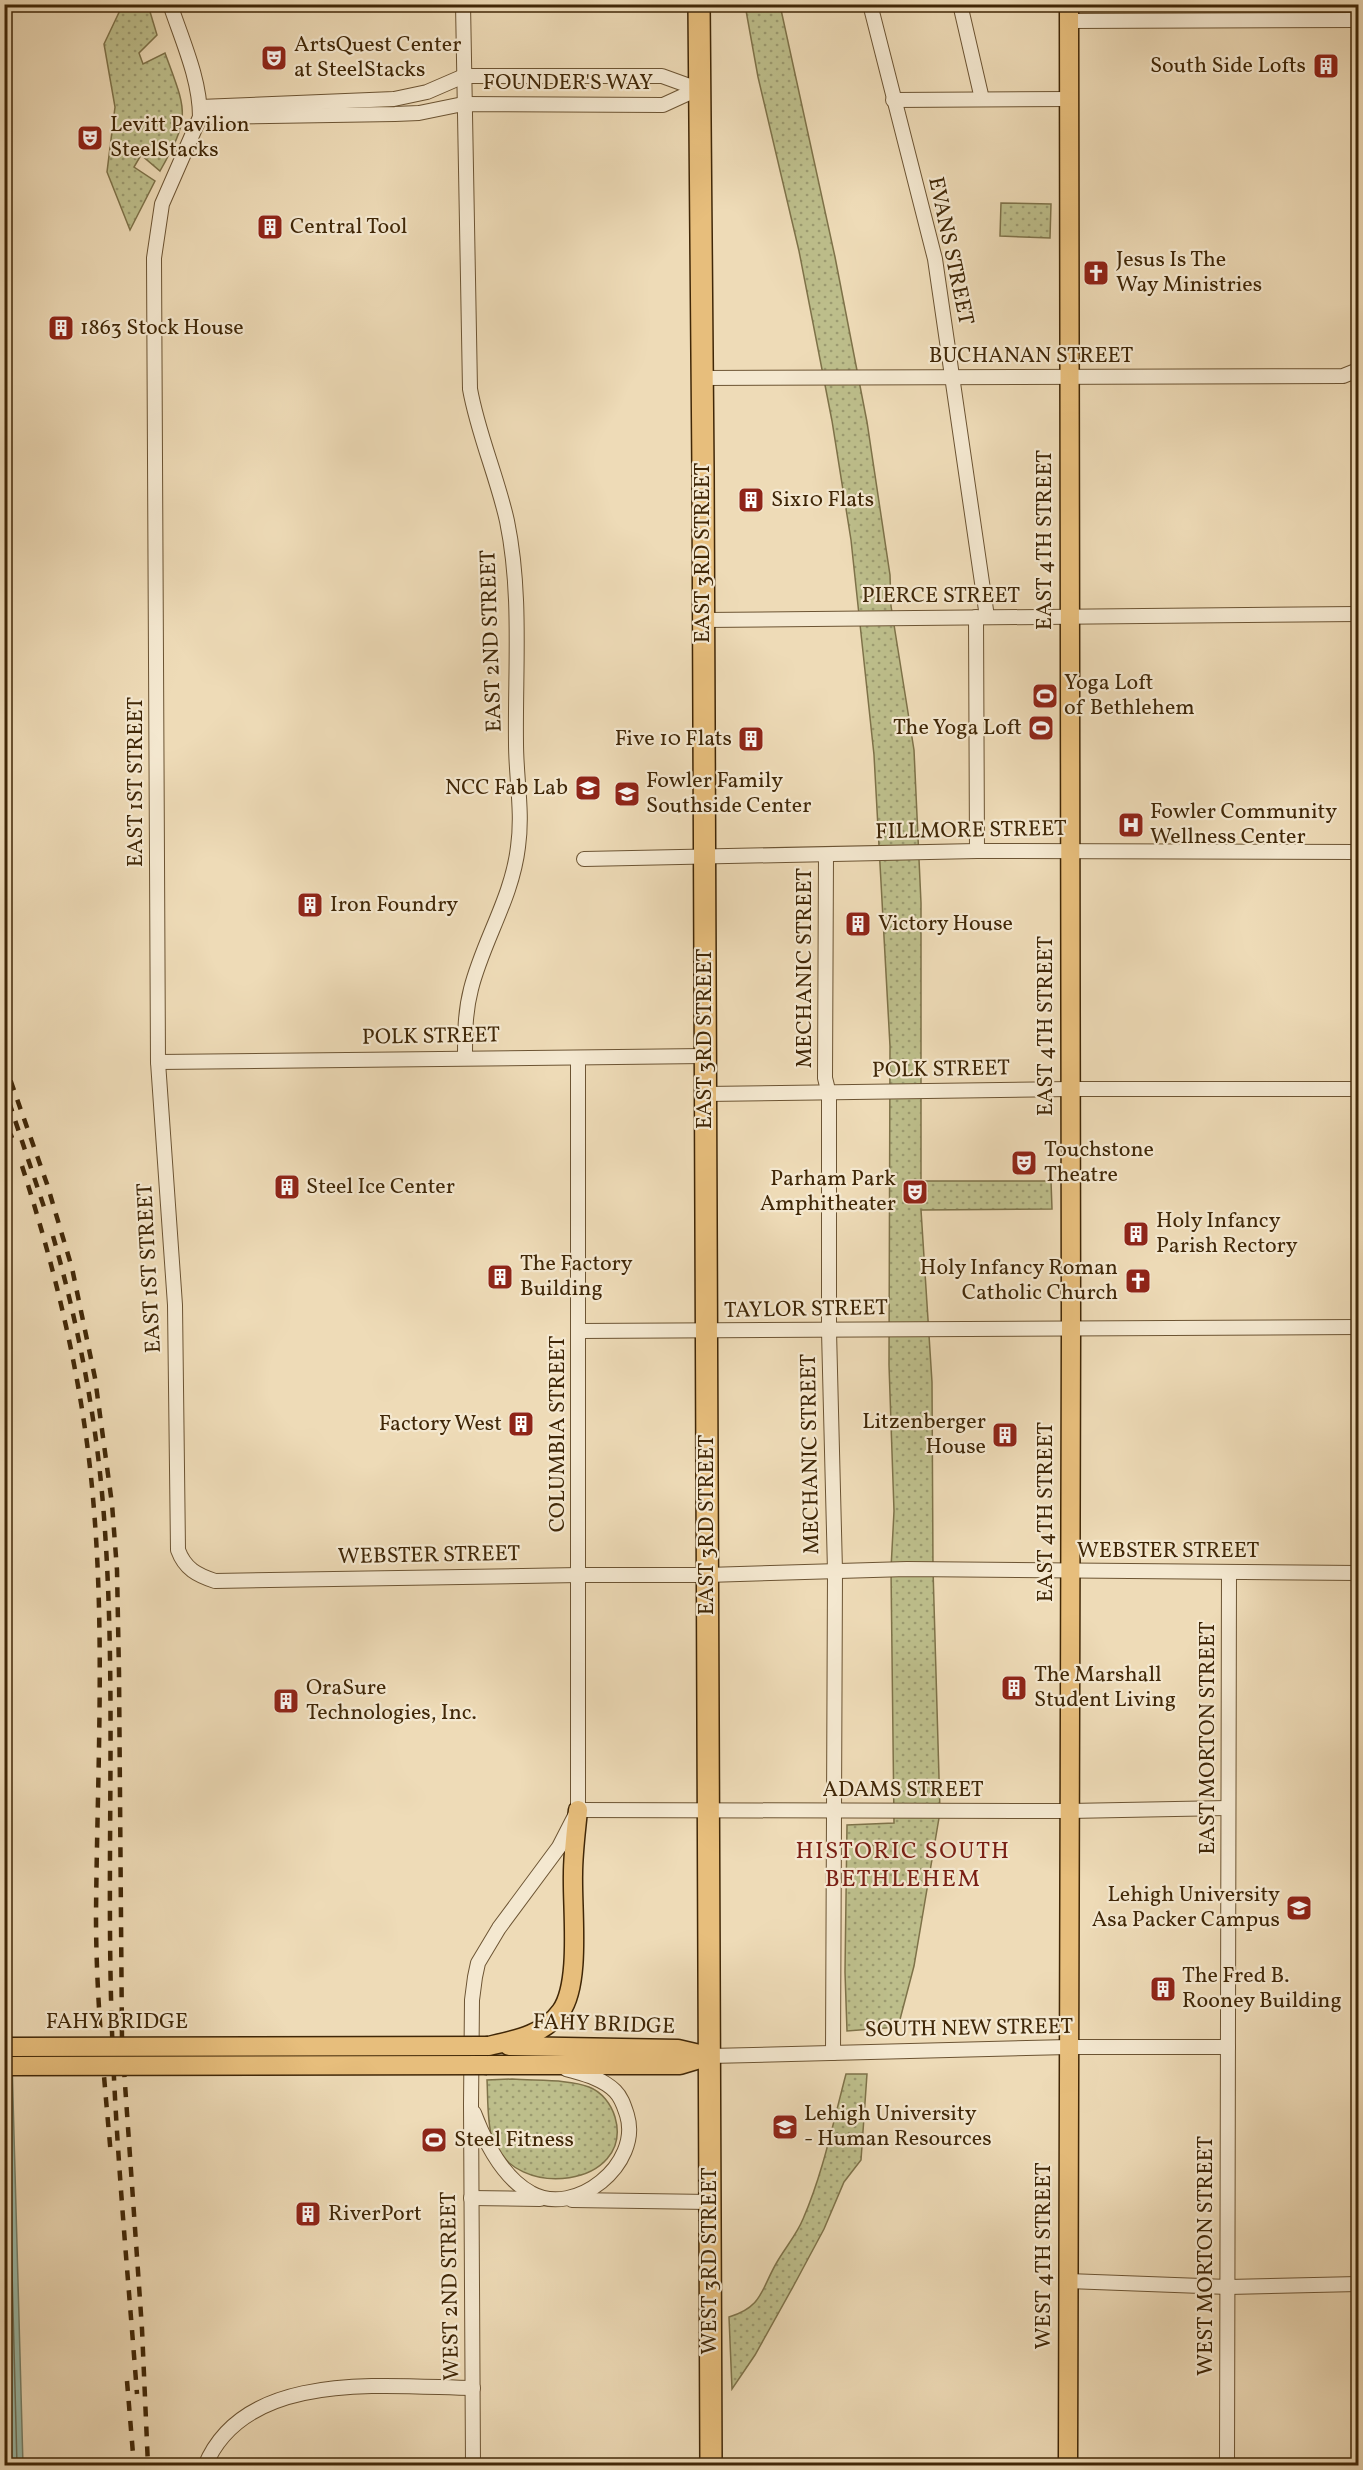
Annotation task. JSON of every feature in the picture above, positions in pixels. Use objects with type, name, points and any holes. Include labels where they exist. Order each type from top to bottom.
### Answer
[{"type":"highway","name":"EAST 3RD STREET","points":[[697,10],[704,620],[710,2056]]},
{"type":"highway","name":"WEST 3RD STREET","points":[[710,2056],[711,2466]]},
{"type":"main road","name":"EAST 4TH STREET","points":[[1069,13],[1071,1330],[1069,2047]]},
{"type":"main road","points":[[488,2046],[534,2034],[557,2016],[567,2002],[573,1970],[573,1872],[578,1810]]},
{"type":"main road","name":"FAHY BRIDGE","points":[[4,2047],[488,2046],[678,2049],[710,2056]]},
{"type":"main road","name":"WEST 4TH STREET","points":[[1068,2466],[1069,2047]]},
{"type":"main road","name":"FAHY BRIDGE","points":[[4,2066],[680,2065],[710,2056]]},
{"type":"street","points":[[170,4],[194,76],[200,112],[394,99],[427,92],[464,76]]},
{"type":"street","name":"EAST 2ND STREET","points":[[463,4],[463,104],[470,389],[474,413],[503,504],[512,553],[517,648],[516,745],[521,821],[511,884],[471,988],[466,1013],[465,1057]]},
{"type":"street","name":"EVANS STREET","points":[[870,4],[935,259],[952,377],[982,617],[977,851]]},
{"type":"street","points":[[960,4],[982,99]]},
{"type":"street","points":[[1069,13],[1359,20]]},
{"type":"street","name":"FOUNDER'S WAY","points":[[464,76],[662,76],[698,89]]},
{"type":"street","name":"FOUNDER'S WAY","points":[[200,112],[395,114],[429,111],[463,104],[663,105],[698,89]]},
{"type":"street","points":[[893,100],[1069,99]]},
{"type":"street","name":"EAST 1ST STREET","points":[[188,1568],[178,1550],[175,1305],[158,1062],[154,258],[162,204],[200,112]]},
{"type":"street","name":"BUCHANAN STREET","points":[[702,378],[1343,376],[1359,370]]},
{"type":"street","name":"PIERCE STREET","points":[[704,620],[1359,614]]},
{"type":"street","name":"FILLMORE STREET","points":[[584,859],[977,851],[1359,852]]},
{"type":"street","name":"MECHANIC STREET","points":[[826,855],[825,1078],[829,1094],[830,1331],[835,1571],[833,2053]]},
{"type":"street","name":"POLK STREET","points":[[158,1062],[705,1056]]},
{"type":"street","name":"COLUMBIA STREET","points":[[578,1058],[578,1810]]},
{"type":"street","name":"POLK STREET","points":[[705,1094],[1070,1089],[1359,1089]]},
{"type":"street","name":"TAYLOR STREET","points":[[579,1331],[1359,1327]]},
{"type":"street","name":"WEBSTER STREET","points":[[188,1568],[201,1577],[215,1581],[708,1575],[907,1569],[1359,1573]]},
{"type":"street","name":"EAST MORTON STREET","points":[[1228,2047],[1229,1572]]},
{"type":"street","name":"ADAMS STREET","points":[[578,1810],[1069,1811],[1228,1808]]},
{"type":"street","points":[[552,2064],[602,2080],[615,2090],[621,2099],[630,2128],[627,2149],[615,2171],[585,2191],[557,2199],[533,2195],[519,2186],[506,2171],[479,2127],[471,2105],[472,2000],[478,1963],[499,1928],[559,1847],[578,1810]]},
{"type":"street","name":"SOUTH NEW STREET","points":[[710,2056],[1069,2047],[1228,2047]]},
{"type":"street","name":"WEST MORTON STREET","points":[[1227,2466],[1228,2047]]},
{"type":"street","name":"WEST 2ND STREET","points":[[471,2105],[473,2466]]},
{"type":"street","points":[[471,2198],[710,2202]]},
{"type":"street","points":[[1068,2281],[1228,2287],[1359,2284]]},
{"type":"street","points":[[205,2466],[212,2448],[234,2425],[262,2406],[296,2395],[350,2386],[473,2388]]},
{"type":"green space","points":[[123,4],[148,5],[157,35],[139,53],[143,64],[165,53],[178,88],[182,113],[177,137],[160,171],[141,155],[134,167],[155,181],[130,230],[107,172],[115,107],[104,44]]},
{"type":"green space","points":[[745,5],[780,5],[835,257],[867,422],[890,575],[891,606],[914,750],[921,903],[921,1181],[1051,1181],[1052,1209],[921,1210],[932,1382],[933,1569],[940,1812],[914,1966],[898,2027],[847,2031],[845,1972],[847,1825],[894,1823],[891,1569],[894,1511],[889,1365],[890,1046],[874,755],[851,540],[832,421],[799,251],[758,77]]},
{"type":"green space","points":[[1001,203],[1051,204],[1050,238],[1000,236]]},
{"type":"green space","points":[[846,2074],[867,2074],[861,2160],[844,2182],[824,2229],[794,2285],[755,2355],[732,2389],[729,2317],[749,2308],[760,2296],[777,2262],[800,2225],[822,2166]]},
{"type":"green space","points":[[512,2079],[581,2084],[602,2095],[615,2117],[616,2140],[607,2159],[591,2171],[569,2178],[546,2178],[523,2172],[504,2159],[490,2131],[487,2080]]},
{"type":"water","points":[[4,1767],[23,2466],[4,2465]]},
{"type":"railway","points":[[4,1062],[47,1184],[72,1268],[95,1378],[112,1504],[117,1570],[119,1673],[122,2041],[142,2329],[148,2466]]},
{"type":"railway","points":[[9,1102],[46,1213]]},
{"type":"railway","points":[[4,1115],[12,1138]]},
{"type":"railway","points":[[22,1166],[47,1250],[68,1336],[84,1422],[94,1510],[100,1662],[96,1946],[111,2156]]},
{"type":"railway","points":[[53,1236],[86,1375],[97,1446],[104,1517],[110,1637],[110,1937],[113,2047],[121,2196],[137,2394]]},
{"type":"railway","points":[[127,2381],[134,2466]]},
{"type":"place","name":"ArtsQuest Center at SteelStacks","points":[[274,58]]},
{"type":"place","name":"South Side Lofts","points":[[1326,66]]},
{"type":"place","name":"Levitt Pavilion SteelStacks","points":[[90,138]]},
{"type":"place","name":"Central Tool","points":[[270,227]]},
{"type":"place","name":"Jesus Is The Way Ministries","points":[[1096,273]]},
{"type":"place","name":"1863 Stock House","points":[[61,328]]},
{"type":"place","name":"Six10 Flats","points":[[751,500]]},
{"type":"place","name":"Yoga Loft of Bethlehem","points":[[1045,696]]},
{"type":"place","name":"The Yoga Loft","points":[[1041,728]]},
{"type":"place","name":"Five 10 Flats","points":[[751,739]]},
{"type":"place","name":"NCC Fab Lab","points":[[588,788]]},
{"type":"place","name":"Fowler Family Southside Center","points":[[627,794]]},
{"type":"place","name":"Fowler Community Wellness Center","points":[[1131,825]]},
{"type":"place","name":"Iron Foundry","points":[[310,905]]},
{"type":"place","name":"Victory House","points":[[858,924]]},
{"type":"place","name":"Touchstone Theatre","points":[[1024,1163]]},
{"type":"place","name":"Steel Ice Center","points":[[287,1187]]},
{"type":"place","name":"Parham Park Amphitheater","points":[[915,1192]]},
{"type":"place","name":"Holy Infancy Parish Rectory","points":[[1136,1234]]},
{"type":"place","name":"The Factory Building","points":[[500,1277]]},
{"type":"place","name":"Holy Infancy Roman Catholic Church","points":[[1138,1281]]},
{"type":"place","name":"Factory West","points":[[521,1424]]},
{"type":"place","name":"Litzenberger House","points":[[1005,1435]]},
{"type":"place","name":"The Marshall Student Living","points":[[1014,1688]]},
{"type":"place","name":"OraSure Technologies, Inc.","points":[[286,1701]]},
{"type":"place","name":"Lehigh University Asa Packer Campus","points":[[1299,1908]]},
{"type":"place","name":"The Fred B. Rooney Building","points":[[1163,1989]]},
{"type":"place","name":"Lehigh University - Human Resources","points":[[785,2127]]},
{"type":"place","name":"Steel Fitness","points":[[434,2140]]},
{"type":"place","name":"RiverPort","points":[[308,2214]]},
{"type":"district","name":"HISTORIC SOUTH BETHLEHEM","points":[[903,1866]]}]
